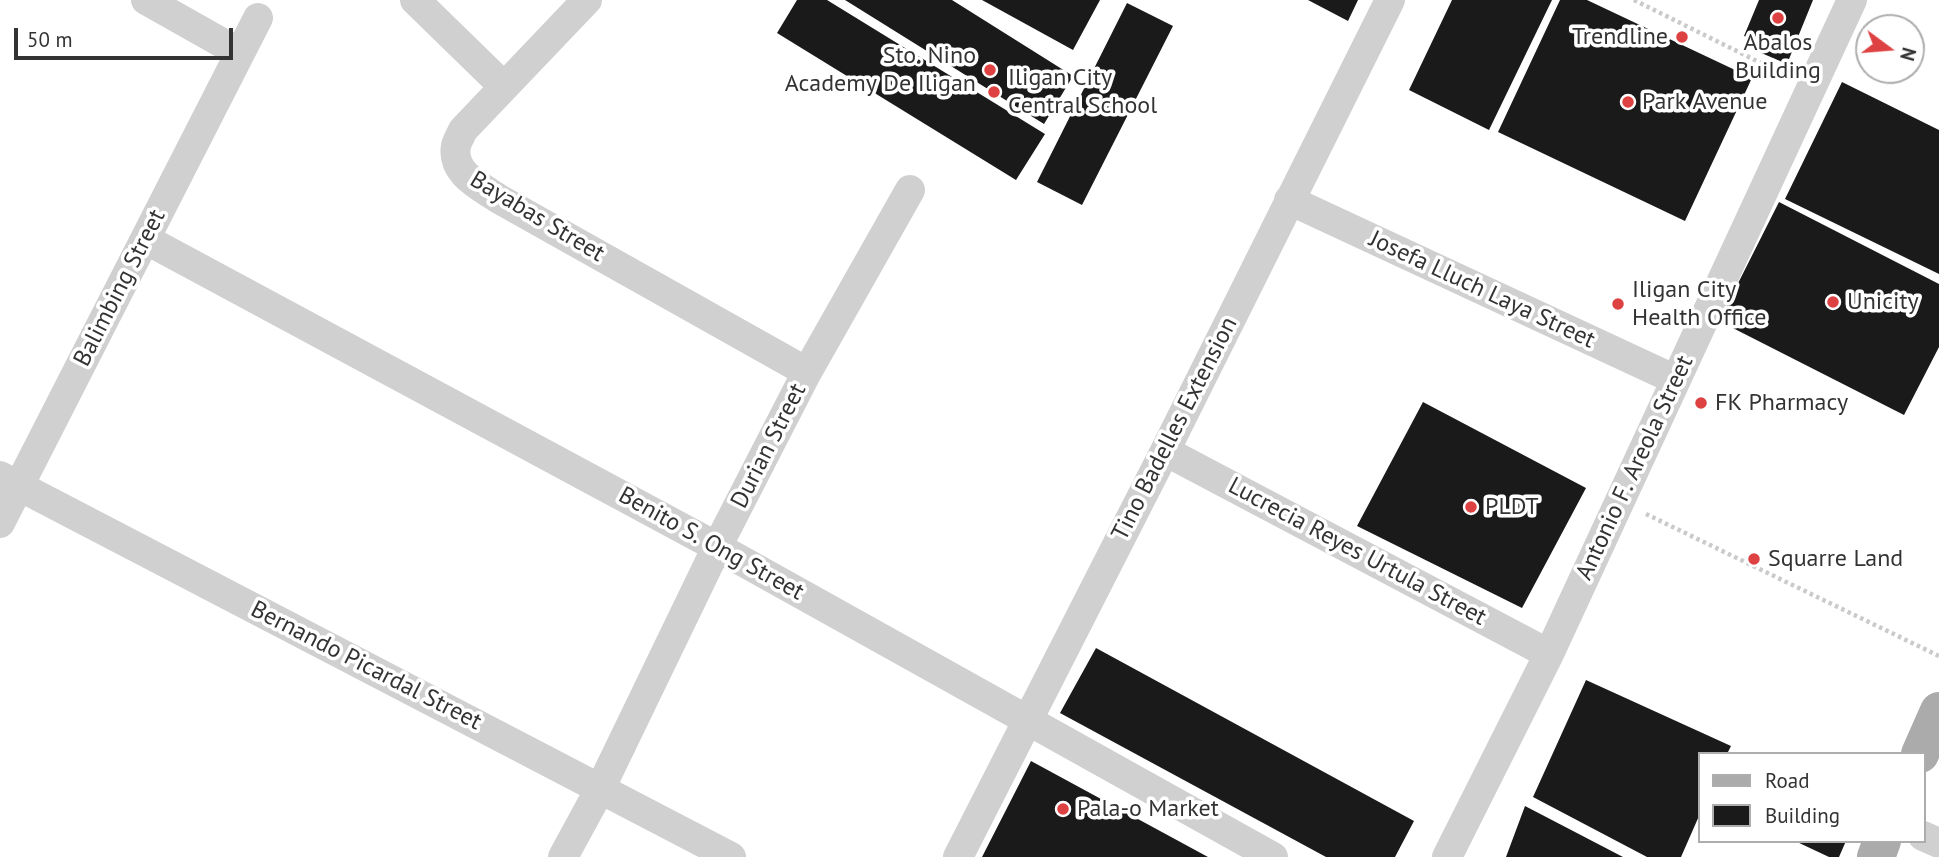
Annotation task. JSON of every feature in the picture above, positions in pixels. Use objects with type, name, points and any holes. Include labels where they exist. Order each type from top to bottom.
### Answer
[{"type":"main road","points":[[1921,752],[1939,711]]},
{"type":"street","points":[[146,0],[240,53]]},
{"type":"street","points":[[415,0],[494,76]]},
{"type":"street","name":"Bayabas Street","points":[[587,0],[463,130],[456,145],[456,162],[461,172],[499,199],[807,372]]},
{"type":"street","name":"Tino Badelles Extension","points":[[958,857],[1390,0]]},
{"type":"street","name":"Antonio F. Areola Street","points":[[1447,857],[1549,654],[1852,0]]},
{"type":"street","name":"Balimbing Street","points":[[0,523],[9,481],[145,239],[258,18]]},
{"type":"street","name":"Durian Street","points":[[563,857],[600,789],[717,547],[807,372],[910,190]]},
{"type":"street","name":"Josefa Lluch Laya Street","points":[[1289,200],[1675,380]]},
{"type":"street","name":"Benito S. Ong Street","points":[[145,239],[717,547],[1273,857]]},
{"type":"street","name":"Lucrecia Reyes Urtula Street","points":[[1165,451],[1549,654]]},
{"type":"street","name":"Bernando Picardal Street","points":[[9,481],[731,857]]},
{"type":"path","points":[[1638,1],[1811,88]]},
{"type":"path","points":[[1620,502],[1939,656]]},
{"type":"building","points":[[797,0],[827,0],[1045,134],[1016,180],[777,33]]},
{"type":"building","points":[[845,0],[952,0],[1073,76],[1044,124]]},
{"type":"building","points":[[982,0],[1100,0],[1073,50]]},
{"type":"building","points":[[1308,0],[1358,0],[1348,21]]},
{"type":"building","points":[[1452,0],[1552,0],[1489,130],[1409,90]]},
{"type":"building","points":[[1560,0],[1587,0],[1752,78],[1685,221],[1498,132]]},
{"type":"building","name":"Abalos Building","points":[[1759,0],[1813,0],[1787,64],[1759,52],[1762,43],[1744,36]]},
{"type":"building","points":[[1127,3],[1173,26],[1082,205],[1037,182]]},
{"type":"building","points":[[1842,82],[1939,130],[1939,274],[1785,199]]},
{"type":"building","name":"Unicity","points":[[1779,202],[1939,284],[1939,347],[1904,415],[1719,321]]},
{"type":"building","name":"PLDT","points":[[1423,402],[1586,488],[1522,608],[1357,526]]},
{"type":"building","points":[[1096,648],[1414,821],[1395,857],[1326,857],[1060,713]]},
{"type":"building","points":[[1586,680],[1731,746],[1728,752],[1698,752],[1698,818],[1681,857],[1647,857],[1533,797]]},
{"type":"building","name":"Pala-o Market","points":[[1031,761],[1208,857],[982,857]]},
{"type":"building","points":[[1525,806],[1623,857],[1506,857]]},
{"type":"building","points":[[1799,843],[1845,843],[1839,857],[1829,857]]},
{"type":"place","name":"Abalos Building","points":[[1778,18]]},
{"type":"place","name":"Trendline","points":[[1682,37]]},
{"type":"place","name":"Sto. Nino Academy De Iligan","points":[[990,70]]},
{"type":"place","name":"Iligan City Central School","points":[[994,92]]},
{"type":"place","name":"Park Avenue","points":[[1628,102]]},
{"type":"place","name":"Unicity","points":[[1833,302]]},
{"type":"place","name":"Iligan City Health Office","points":[[1618,304]]},
{"type":"place","name":"FK Pharmacy","points":[[1701,403]]},
{"type":"place","name":"PLDT","points":[[1471,507]]},
{"type":"place","name":"Squarre Land","points":[[1754,559]]},
{"type":"place","name":"Pala-o Market","points":[[1063,809]]}]
